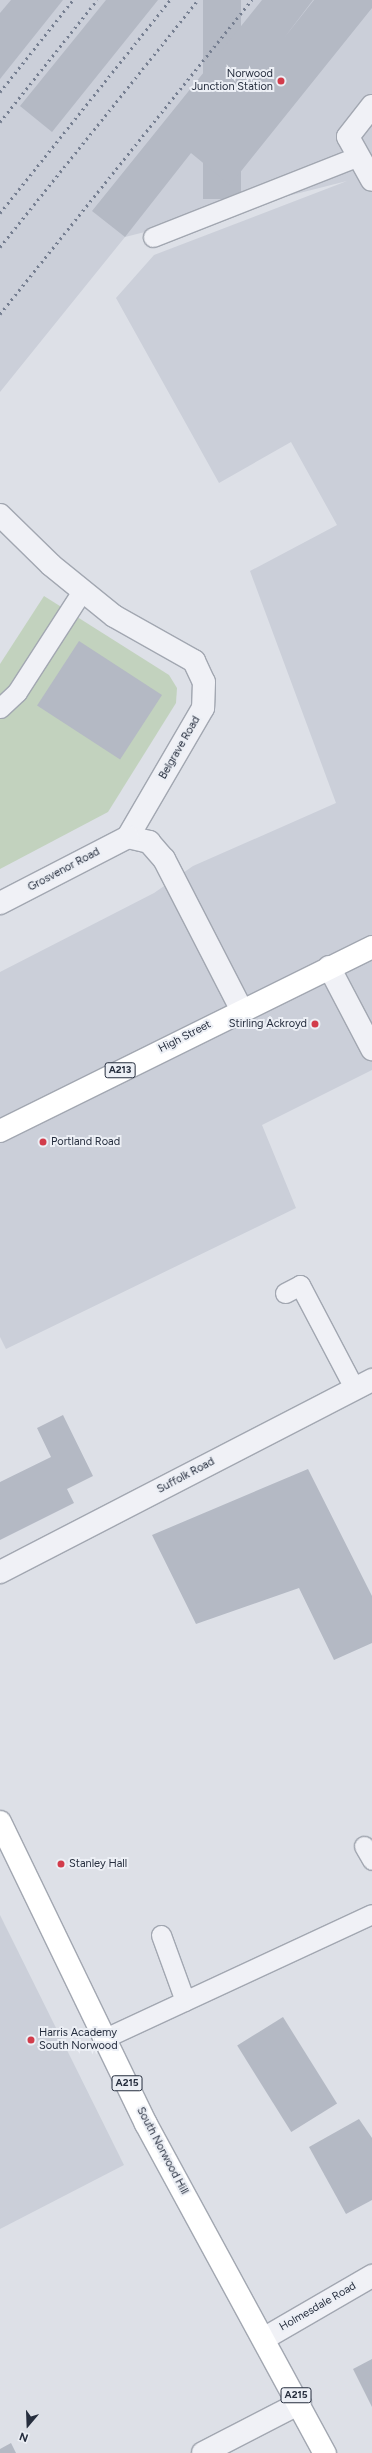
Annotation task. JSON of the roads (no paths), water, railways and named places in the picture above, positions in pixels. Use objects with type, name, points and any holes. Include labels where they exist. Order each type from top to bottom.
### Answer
[{"type":"main road","name":"High Street","points":[[0,1131],[241,1009],[372,947]]},
{"type":"main road","name":"South Norwood Hill","points":[[0,1822],[146,2124],[265,2338],[325,2453]]},
{"type":"street","points":[[372,106],[348,137],[356,157],[372,180]]},
{"type":"street","name":"Belgrave Road","points":[[0,515],[50,565],[114,616],[194,661],[204,682],[203,708],[128,837]]},
{"type":"street","points":[[128,837],[149,842],[164,859],[241,1009]]},
{"type":"street","name":"Grosvenor Road","points":[[0,903],[128,837]]},
{"type":"street","points":[[329,967],[372,1049]]},
{"type":"street","name":"Suffolk Road","points":[[0,1572],[363,1384]]},
{"type":"street","name":"Holmesdale Road","points":[[265,2338],[372,2276]]},
{"type":"street","points":[[203,2453],[300,2403]]},
{"type":"lane","points":[[153,237],[356,157]]},
{"type":"lane","points":[[0,708],[17,692],[82,590]]},
{"type":"lane","points":[[285,1293],[300,1285],[363,1384]]},
{"type":"lane","points":[[105,2038],[372,1914]]},
{"type":"lane","points":[[161,1935],[185,2001]]},
{"type":"railway","points":[[0,92],[73,0]]},
{"type":"railway","points":[[0,122],[97,0]]},
{"type":"railway","points":[[0,213],[170,0]]},
{"type":"railway","points":[[0,247],[198,0]]},
{"type":"railway","points":[[0,314],[252,0]]},
{"type":"place","name":"Norwood Junction Station","points":[[281,81]]},
{"type":"place","name":"Stirling Ackroyd","points":[[315,1024]]},
{"type":"place","name":"Portland Road","points":[[43,1142]]},
{"type":"place","name":"Stanley Hall","points":[[61,1864]]},
{"type":"place","name":"Harris Academy South Norwood","points":[[31,2040]]}]
